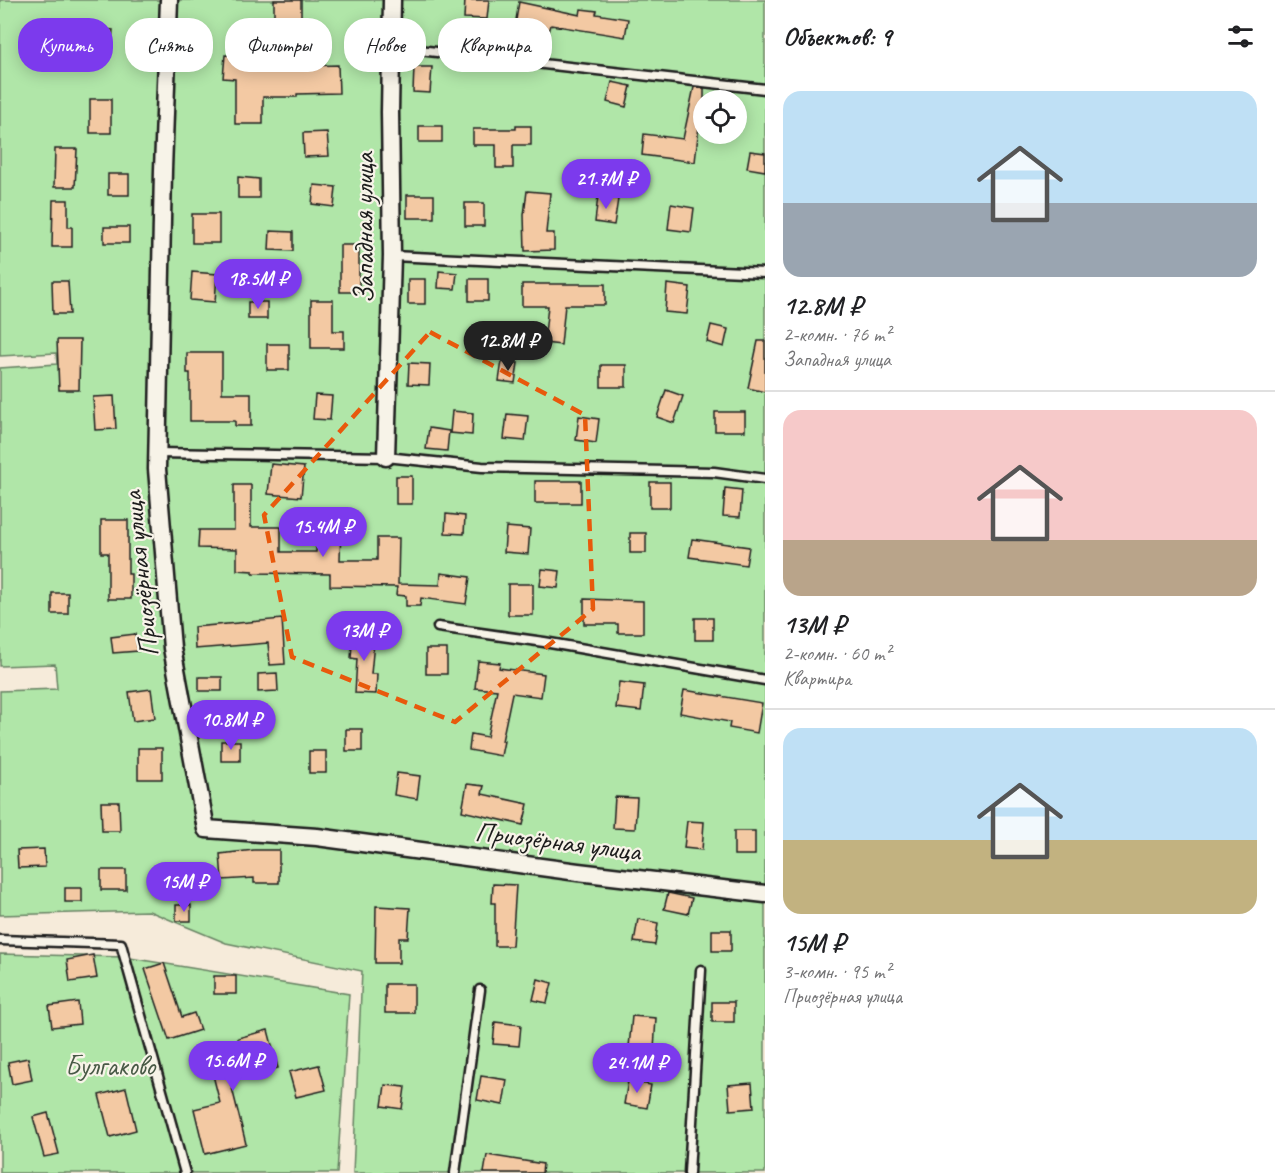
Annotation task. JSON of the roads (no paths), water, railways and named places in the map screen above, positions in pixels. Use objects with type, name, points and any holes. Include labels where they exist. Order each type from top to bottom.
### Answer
[{"type":"street","name":"Приозёрная улица","points":[[169,0],[162,170],[157,469],[172,648],[206,829],[316,837],[765,894]]},
{"type":"street","name":"Западная улица","points":[[392,0],[392,18]]},
{"type":"street","name":"Западная улица","points":[[386,457],[392,256],[391,72]]},
{"type":"lane","points":[[426,52],[765,89]]},
{"type":"lane","points":[[392,256],[765,273]]},
{"type":"lane","points":[[157,453],[386,457],[482,467],[714,472],[765,479]]},
{"type":"lane","points":[[438,627],[544,642],[765,680]]},
{"type":"lane","points":[[0,940],[121,944],[185,1173]]},
{"type":"lane","points":[[689,1173],[701,970]]},
{"type":"lane","points":[[455,1173],[480,990]]},
{"type":"park label","name":"Булгаково","points":[[110,1065]]}]
